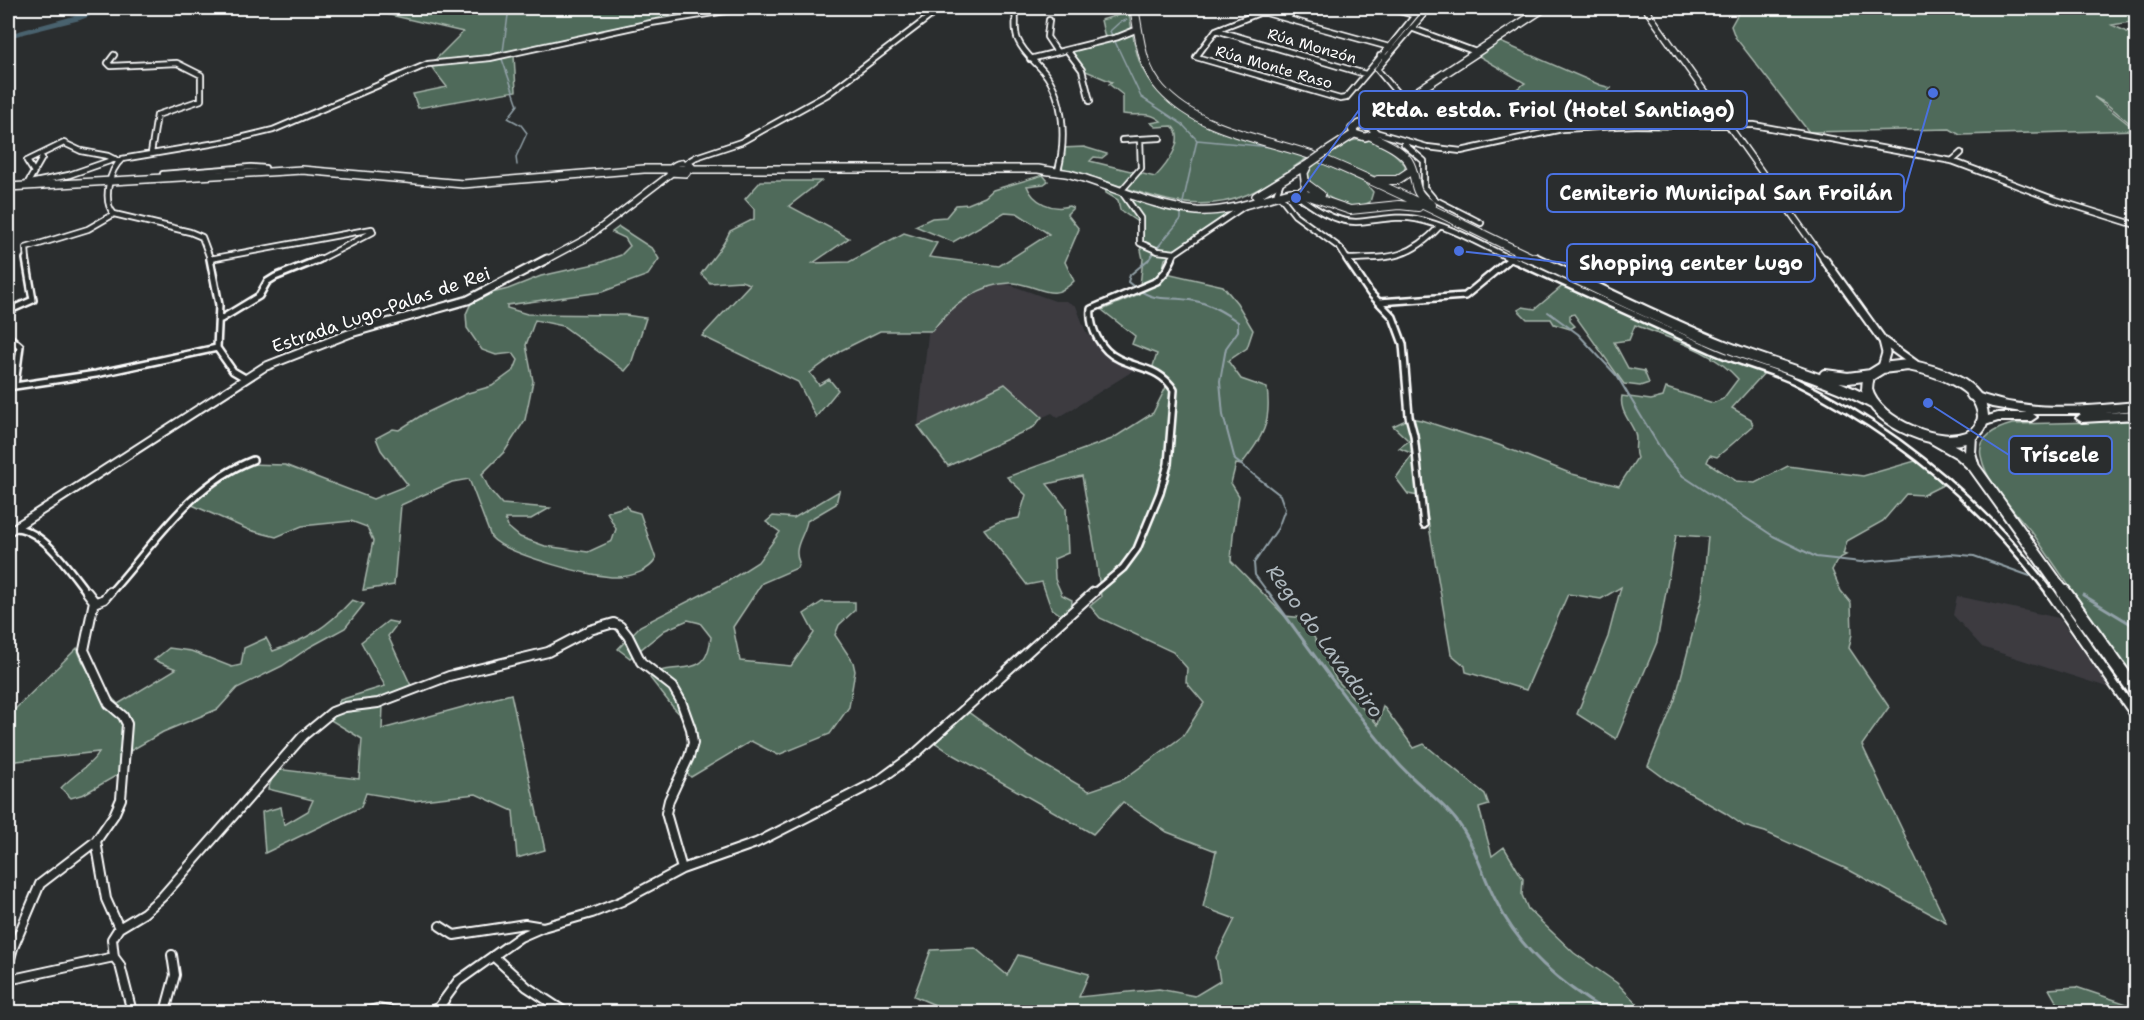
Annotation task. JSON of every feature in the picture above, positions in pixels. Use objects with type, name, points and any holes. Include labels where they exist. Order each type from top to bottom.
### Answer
[{"type":"highway","points":[[1134,8],[1148,70],[1167,95],[1190,112],[1237,132],[1300,150],[1744,349],[1802,369],[1841,379],[1858,379],[1882,368],[1899,365],[1918,366],[1949,378],[1973,396],[2008,407],[2046,410],[2136,406]]},
{"type":"highway","points":[[1373,134],[1410,162],[1413,186],[1427,202],[1495,242],[1712,342],[1845,388],[1872,402]]},
{"type":"highway","points":[[1360,176],[1391,182],[1407,176],[1412,170]]},
{"type":"highway","points":[[1360,176],[1378,197],[1370,208]]},
{"type":"highway","points":[[1295,191],[1350,210],[1385,205],[1413,206],[1464,224]]},
{"type":"highway","points":[[1871,375],[1867,383],[1867,392],[1882,414],[1896,425],[1932,438],[1960,454],[1974,467],[2136,692]]},
{"type":"highway","points":[[1932,438],[1960,439],[1978,430],[1983,414],[1973,396]]},
{"type":"highway","points":[[1982,422],[2011,416],[2098,418],[2136,415]]},
{"type":"highway","points":[[1971,435],[1970,453],[1974,467]]},
{"type":"main road","points":[[1354,134],[1353,127],[1366,125],[1544,8]]},
{"type":"main road","points":[[1354,134],[1361,137],[1373,134],[1373,128],[1366,125]]},
{"type":"main road","points":[[1176,208],[1202,209],[1249,200],[1283,181],[1354,134]]},
{"type":"main road","points":[[10,187],[28,184],[302,170],[396,180],[463,184],[689,167],[1038,169],[1058,171],[1093,180],[1176,208],[1217,211],[1295,191],[1310,163]]},
{"type":"main road","points":[[1283,181],[1282,188],[1295,191]]},
{"type":"main road","points":[[1283,181],[1295,191]]},
{"type":"street","points":[[28,184],[69,176],[116,160],[228,141],[273,130],[428,64],[490,58],[651,23],[744,8]]},
{"type":"street","points":[[689,167],[696,157],[741,142],[828,94],[941,8]]},
{"type":"street","points":[[1014,8],[1016,11],[1015,32],[1022,49],[1054,88],[1064,155],[1058,171]]},
{"type":"street","points":[[1287,18],[1297,8]]},
{"type":"street","points":[[1388,8],[1421,17]]},
{"type":"street","points":[[1365,74],[1421,8]]},
{"type":"street","points":[[1403,100],[1377,69],[1429,8]]},
{"type":"street","points":[[1645,8],[1883,341],[1918,366]]},
{"type":"street","points":[[1216,30],[1259,13],[1287,18],[1389,47]]},
{"type":"street","points":[[1049,20],[1047,37],[1057,52]]},
{"type":"street","points":[[1411,28],[1476,52]]},
{"type":"street","name":"Rúa Monte Raso","points":[[1216,30],[1196,57],[1340,99],[1346,98],[1365,74]]},
{"type":"street","name":"Rúa Monzón","points":[[1216,30],[1365,74]]},
{"type":"street","points":[[1030,59],[1139,33]]},
{"type":"street","points":[[1387,57],[1385,54],[1389,47]]},
{"type":"street","points":[[1067,50],[1082,70],[1090,101]]},
{"type":"street","points":[[114,55],[108,63],[111,66],[177,63],[201,75],[201,100],[157,115],[155,119],[156,141],[151,153]]},
{"type":"street","points":[[1380,56],[1387,57]]},
{"type":"street","points":[[1373,134],[1435,150],[1461,151],[1562,129],[1635,125],[1729,124],[1781,129],[1952,161],[2053,199],[2136,225]]},
{"type":"street","points":[[62,134],[64,143]]},
{"type":"street","points":[[1122,140],[1160,138]]},
{"type":"street","points":[[1140,140],[1141,168],[1121,191],[1140,218],[1140,243],[1158,251],[1175,253]]},
{"type":"street","points":[[1402,141],[1424,161],[1424,187],[1434,199],[1481,223]]},
{"type":"street","points":[[34,172],[27,161],[64,143],[70,143],[81,151],[105,153],[116,160]]},
{"type":"street","points":[[1952,161],[1961,153]]},
{"type":"street","points":[[28,184],[42,158]]},
{"type":"street","points":[[116,160],[106,203],[108,209],[114,214],[153,222],[202,237],[221,303],[217,348],[232,371],[245,378]]},
{"type":"street","points":[[163,174],[251,167],[265,168],[264,171]]},
{"type":"street","name":"Estrada Lugo-Palas de Rei","points":[[8,530],[245,378],[288,356],[351,333],[468,300],[485,292],[586,238],[673,169]]},
{"type":"street","points":[[1283,181],[1330,215],[1348,221],[1405,217],[1440,226],[1728,357],[1792,381],[1868,423],[1902,446],[1970,500],[2005,536],[2031,567],[2136,716]]},
{"type":"street","points":[[429,1012],[439,1007],[458,981],[520,937],[543,927],[592,913],[622,901],[682,869],[720,858],[756,843],[878,782],[915,754],[1062,619],[1123,568],[1137,549],[1160,493],[1168,464],[1174,390],[1169,380],[1160,373],[1113,356],[1095,334],[1089,315],[1091,309],[1157,281],[1166,271],[1175,253],[1271,188]]},
{"type":"street","points":[[1295,191],[1313,204]]},
{"type":"street","points":[[1295,191],[1295,215],[1337,244],[1393,318],[1403,345],[1409,416],[1414,435],[1424,525]]},
{"type":"street","points":[[8,311],[33,300],[26,248],[92,226],[109,219],[114,214]]},
{"type":"street","points":[[1348,260],[1403,257],[1421,245],[1440,226]]},
{"type":"street","points":[[210,259],[372,229],[373,232],[323,258],[275,277],[267,282],[259,296],[221,319]]},
{"type":"street","points":[[1495,242],[1506,251],[1509,259]]},
{"type":"street","points":[[1379,302],[1465,296],[1515,255],[1545,265]]},
{"type":"street","points":[[8,336],[20,346],[15,385]]},
{"type":"street","points":[[1882,368],[1886,353],[1883,341]]},
{"type":"street","points":[[8,387],[85,376],[217,348]]},
{"type":"street","points":[[94,603],[104,599],[185,505],[204,487],[222,474],[253,460]]},
{"type":"street","points":[[16,527],[27,530],[53,552],[94,603]]},
{"type":"street","points":[[8,966],[13,948],[40,884],[51,873],[96,841],[121,799],[127,724],[123,716],[109,704],[84,650],[94,603]]},
{"type":"street","points":[[132,1012],[120,964],[114,957],[112,939],[119,928],[144,913],[162,897],[303,736],[332,712],[345,706],[378,703],[449,675],[548,652],[590,630],[614,623],[620,626],[628,636],[641,662],[673,687],[681,701],[691,729],[693,743],[689,757],[669,800],[666,813],[682,869]]},
{"type":"street","points":[[96,841],[106,899],[119,928]]},
{"type":"street","points":[[440,926],[454,935],[525,924],[543,927]]},
{"type":"street","points":[[165,1012],[175,975],[172,955]]},
{"type":"street","points":[[493,956],[515,977],[565,1012]]},
{"type":"street","points":[[8,980],[114,957]]},
{"type":"street","points":[[439,1007],[454,1012]]},
{"type":"street","points":[[365,1012],[377,1009],[397,1012]]},
{"type":"shaded area","points":[[988,283],[1005,283],[1076,306],[1086,332],[1117,362],[1136,369],[1058,418],[1052,413],[1043,417],[1005,384],[918,426],[929,325]]},
{"type":"shaded area","points":[[1957,596],[2059,618],[2110,688],[1982,647],[1953,615]]},
{"type":"green space","points":[[373,8],[715,8],[514,55],[516,91],[418,108],[413,94],[447,87],[430,65],[463,32],[373,11]]},
{"type":"green space","points":[[1741,8],[1876,8],[1897,13],[1906,8],[2136,8],[2136,21],[2112,25],[2136,36],[2136,128],[2094,97],[2136,130],[1960,135],[1950,129],[1809,132],[1735,37],[1731,26]]},
{"type":"green space","points":[[1128,9],[1140,64],[1153,85],[1176,106],[1309,157],[1246,195],[1222,202],[1198,204],[1152,196],[1059,168],[1061,148],[1084,147],[1107,154],[1102,158],[1094,157],[1090,161],[1155,177],[1173,152],[1177,138],[1172,126],[1156,127],[1151,123],[1161,121],[1152,116],[1123,114],[1123,95],[1109,84],[1112,82],[1081,69],[1071,48],[1105,38],[1101,20],[1122,14],[1121,11]]},
{"type":"green space","points":[[1498,41],[1611,88],[1601,98],[1602,105],[1626,117],[1673,121],[1667,129],[1617,128],[1580,131],[1572,129],[1577,127],[1514,91],[1525,83],[1477,55]]},
{"type":"green space","points":[[1364,139],[1387,148],[1397,156],[1405,165],[1403,174],[1395,178],[1371,175],[1325,156],[1349,141]]},
{"type":"green space","points":[[1318,161],[1366,183],[1373,192],[1370,202],[1359,206],[1347,205],[1318,190],[1308,180],[1307,173]]},
{"type":"green space","points":[[1043,175],[1048,181],[1044,184],[1027,186],[1034,197],[1050,206],[1073,208],[1067,214],[1079,229],[1065,262],[1074,281],[1066,288],[1052,292],[1014,283],[990,286],[957,305],[932,331],[880,331],[842,350],[810,373],[819,385],[829,379],[838,390],[816,417],[798,382],[702,336],[750,284],[741,281],[710,283],[701,274],[730,231],[754,219],[754,209],[745,199],[761,181],[821,181],[789,206],[849,238],[813,263],[849,262],[904,233],[937,243],[929,257],[999,266],[1049,234],[1017,213],[1005,212],[953,242],[915,226],[932,218],[946,217],[956,205],[968,204],[985,197],[993,190]]},
{"type":"green space","points":[[1105,188],[1172,210],[1230,208],[1226,216],[1165,259],[1162,272],[1223,286],[1237,303],[1253,330],[1247,348],[1228,361],[1241,379],[1267,388],[1268,411],[1264,430],[1241,465],[1236,464],[1231,483],[1239,496],[1231,561],[1285,616],[1304,618],[1336,679],[1378,725],[1383,706],[1414,748],[1424,744],[1485,794],[1489,805],[1479,808],[1492,856],[1504,847],[1523,879],[1522,895],[1528,909],[1574,953],[1617,983],[1645,1012],[946,1012],[914,996],[931,950],[975,948],[1007,975],[1018,955],[1089,974],[1079,997],[1159,989],[1195,996],[1220,981],[1216,957],[1235,919],[1203,907],[1216,851],[1167,832],[1123,802],[1093,834],[949,752],[927,737],[968,712],[1029,756],[1089,791],[1124,779],[1183,736],[1204,703],[1186,682],[1187,668],[1173,652],[1100,618],[1090,606],[1101,597],[1082,476],[1047,484],[1066,508],[1068,553],[1054,559],[1055,579],[1062,595],[1072,600],[1071,610],[1061,615],[1051,608],[1042,582],[1027,585],[984,529],[998,522],[1019,518],[1026,495],[1007,477],[1112,439],[1153,413],[1167,385],[1153,366],[1157,354],[1132,344],[1135,336],[1102,310],[1139,294],[1143,259],[1138,236],[1139,223],[1120,210],[1118,200],[1106,193]]},
{"type":"green space","points":[[619,227],[653,249],[659,259],[648,275],[602,292],[507,305],[507,308],[527,314],[625,315],[646,318],[631,364],[625,371],[563,326],[535,320],[526,345],[533,381],[525,420],[505,451],[482,474],[489,489],[502,504],[550,508],[531,519],[505,519],[508,527],[520,537],[545,546],[588,552],[612,541],[616,529],[607,512],[627,506],[629,510],[640,513],[656,559],[645,570],[619,577],[607,577],[572,570],[532,558],[500,544],[491,537],[469,479],[452,482],[401,505],[394,585],[363,590],[373,541],[367,527],[351,521],[302,526],[276,537],[249,530],[190,504],[247,464],[285,465],[373,499],[408,485],[381,450],[376,438],[393,429],[399,430],[422,415],[468,393],[492,386],[514,370],[518,360],[513,353],[496,355],[482,350],[467,328],[466,314],[472,301],[541,276],[599,263],[621,255],[630,246],[625,238],[612,232]]},
{"type":"green space","points":[[1571,279],[1765,372],[1732,408],[1751,419],[1753,426],[1717,457],[1710,455],[1707,462],[1736,481],[1755,483],[1788,466],[1863,476],[1915,461],[1945,484],[1923,495],[1906,494],[1883,521],[1847,541],[1843,554],[1846,555],[1838,559],[1832,570],[1841,591],[1851,603],[1852,634],[1849,648],[1889,707],[1862,745],[1946,922],[1847,869],[1765,832],[1744,826],[1667,780],[1648,766],[1675,700],[1702,597],[1708,537],[1676,535],[1657,642],[1616,739],[1577,714],[1608,637],[1621,587],[1601,599],[1568,594],[1526,690],[1466,672],[1465,666],[1451,654],[1424,497],[1408,494],[1396,478],[1413,454],[1399,448],[1409,441],[1393,426],[1410,418],[1421,420],[1499,445],[1572,474],[1619,486],[1637,458],[1636,436],[1623,411],[1622,396],[1651,400],[1663,397],[1666,388],[1713,403],[1723,399],[1738,379],[1728,369],[1704,353],[1635,325],[1629,340],[1614,342],[1628,368],[1644,371],[1649,383],[1640,386],[1624,384],[1574,314],[1570,315],[1570,321],[1575,326],[1570,329],[1554,324],[1551,319],[1527,319],[1518,310],[1523,307],[1535,309]]},
{"type":"green space","points":[[1005,384],[1042,417],[1034,427],[948,466],[918,426]]},
{"type":"green space","points":[[2136,421],[2133,437],[2136,449],[2136,681],[2034,535],[1989,478],[1984,467],[1981,449],[1989,434],[2012,424]]},
{"type":"green space","points":[[839,491],[836,504],[807,521],[798,546],[797,568],[762,583],[733,627],[740,661],[791,666],[814,633],[804,614],[822,602],[855,602],[855,610],[839,625],[835,635],[853,662],[855,671],[849,707],[830,734],[778,755],[751,741],[691,777],[682,769],[691,726],[650,678],[653,673],[699,664],[708,650],[711,637],[700,623],[688,620],[665,630],[630,658],[618,649],[640,626],[728,581],[758,562],[780,532],[766,522],[773,516],[794,518]]},
{"type":"green space","points":[[352,600],[364,604],[345,628],[310,647],[282,666],[237,688],[218,709],[163,732],[130,751],[121,773],[84,794],[71,798],[61,788],[99,752],[8,762],[8,716],[77,648],[89,672],[118,704],[176,669],[154,660],[169,648],[191,651],[232,667],[241,665],[244,648],[266,638],[273,651],[296,642],[316,632]]},
{"type":"green space","points":[[388,621],[398,623],[388,636],[413,690],[383,706],[382,729],[511,694],[545,850],[517,858],[513,811],[476,794],[413,801],[366,793],[361,807],[265,853],[262,812],[281,807],[284,825],[308,811],[313,800],[268,789],[276,769],[359,779],[362,739],[329,719],[340,700],[385,686],[361,642]]},
{"type":"green space","points":[[2076,987],[2136,1007],[2136,1012],[2062,1012],[2049,989]]},
{"type":"waterway","points":[[8,16],[19,8]]},
{"type":"waterway","points":[[8,36],[77,18],[87,14],[90,8]]},
{"type":"waterway","points":[[509,8],[502,59],[518,105],[508,118],[521,125],[527,133],[516,157],[517,165]]},
{"type":"waterway","points":[[1151,13],[1163,8]]},
{"type":"waterway","points":[[1127,20],[1120,22],[1110,31],[1141,97],[1182,124],[1197,140]]},
{"type":"waterway","name":"Rego do Lavadoiro","points":[[1182,207],[1197,140]]},
{"type":"waterway","points":[[1197,140],[1271,147]]},
{"type":"waterway","name":"Rego do Lavadoiro","points":[[1157,248],[1181,219],[1181,211]]},
{"type":"waterway","name":"Rego do Lavadoiro","points":[[1148,261],[1153,253]]},
{"type":"waterway","name":"Rego do Lavadoiro","points":[[1149,259],[1130,275],[1128,282],[1137,289],[1153,297],[1201,302],[1218,309],[1238,322],[1238,331],[1226,348],[1220,381],[1223,415],[1235,460],[1280,495],[1285,509],[1278,528],[1254,563],[1255,575],[1269,594]]},
{"type":"waterway","points":[[1548,312],[1578,334],[1617,376],[1665,456],[1683,476],[1773,536],[1816,557],[1861,562],[1950,554],[1974,556],[2030,576]]},
{"type":"waterway","name":"Rego do Lavadoiro","points":[[1268,592],[1380,742],[1404,770],[1442,805],[1463,829],[1496,901],[1517,935],[1558,977],[1607,1012]]},
{"type":"waterway","points":[[2083,595],[2136,627]]},
{"type":"place","name":"Cemiterio Municipal San Froilán","points":[[1933,93]]},
{"type":"place","name":"Rtda. estda. Friol (Hotel Santiago)","points":[[1296,198]]},
{"type":"place","name":"Shopping center Lugo","points":[[1459,251]]},
{"type":"place","name":"Tríscele","points":[[1928,403]]}]
